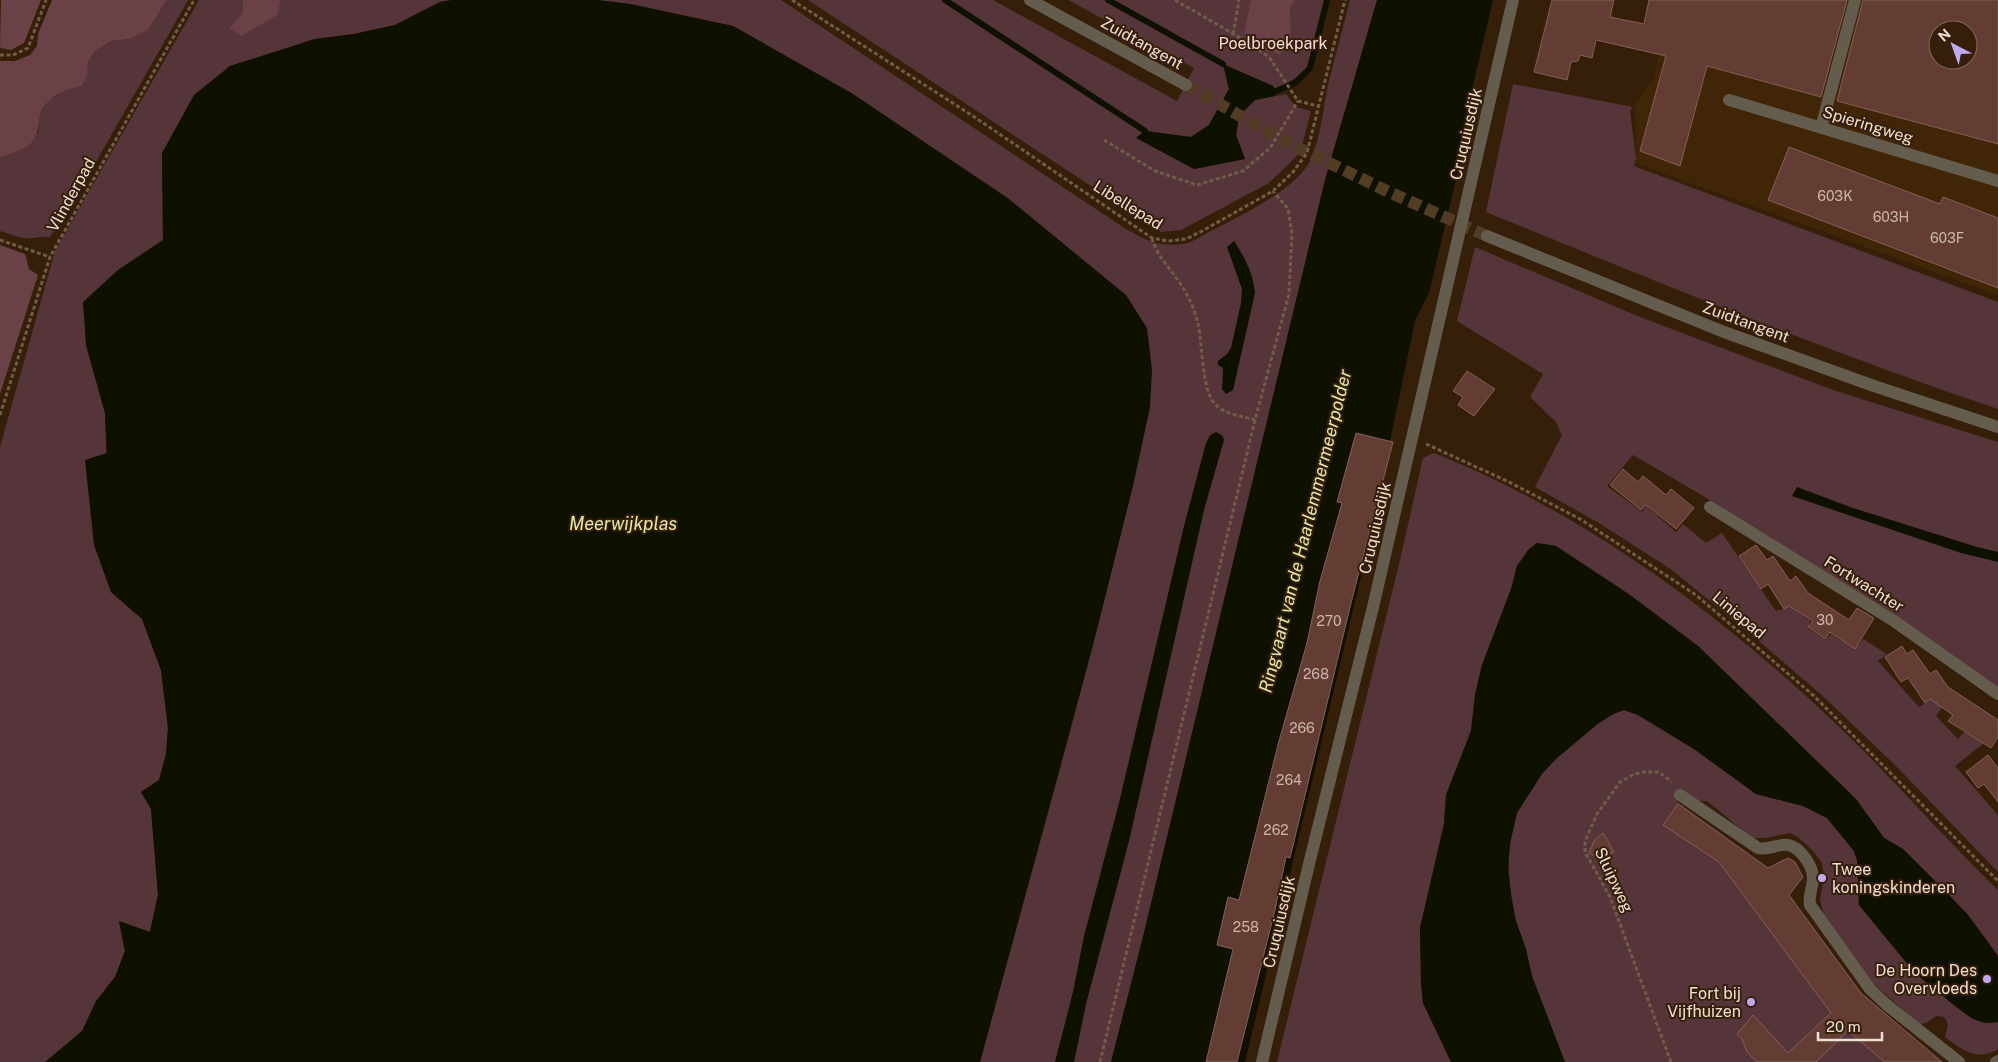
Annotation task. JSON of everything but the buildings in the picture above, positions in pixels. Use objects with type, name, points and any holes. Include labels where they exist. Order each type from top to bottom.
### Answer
[{"type":"street","name":"Zuidtangent","points":[[1030,0],[1186,85]]},
{"type":"street","name":"Cruquiusdijk","points":[[1262,1062],[1370,621],[1512,0]]},
{"type":"street","points":[[1821,128],[1855,0]]},
{"type":"street","name":"Spieringweg","points":[[1729,100],[1998,181]]},
{"type":"street","name":"Zuidtangent","points":[[1487,236],[1724,332],[1874,386],[1998,427]]},
{"type":"street","name":"Fortwachter","points":[[1710,506],[1894,621],[1998,694]]},
{"type":"street","points":[[1680,795],[1758,848],[1764,849],[1780,845],[1789,845],[1796,848],[1810,866],[1812,873],[1810,905],[1854,970],[1887,1005],[1959,1062]]},
{"type":"path","points":[[0,55],[13,55],[28,48],[46,0]]},
{"type":"path","name":"Vlinderpad","points":[[0,414],[50,257],[194,0]]},
{"type":"path","name":"Libellepad","points":[[792,0],[973,116],[1152,238],[1168,241],[1186,239],[1273,191],[1293,172],[1307,152],[1345,0]]},
{"type":"path","points":[[1175,0],[1234,34],[1268,57],[1298,101],[1318,106]]},
{"type":"path","points":[[1234,34],[1239,0]]},
{"type":"path","points":[[1104,140],[1155,171],[1197,185],[1243,171],[1270,148],[1298,101]]},
{"type":"path","points":[[1100,1062],[1255,420],[1288,294],[1292,234],[1288,209],[1273,191]]},
{"type":"path","points":[[1152,238],[1156,251],[1183,287],[1193,308],[1198,325],[1208,390],[1216,405],[1229,413],[1255,420]]},
{"type":"path","points":[[0,240],[50,257]]},
{"type":"path","name":"Liniepad","points":[[1411,440],[1449,453],[1507,480],[1580,519],[1696,595],[1814,696],[1998,881]]},
{"type":"path","name":"Sluipweg","points":[[1671,1062],[1613,906],[1599,874],[1585,852],[1585,841],[1597,814],[1609,794],[1620,782],[1634,774],[1659,772],[1673,783],[1680,795]]},
{"type":"shaded area","points":[[1674,0],[1998,0],[1998,295],[1635,163],[1635,104],[1653,80]]},
{"type":"green space","points":[[1,0],[41,0],[24,43],[11,50],[0,48]]},
{"type":"green space","points":[[52,0],[167,0],[148,30],[130,39],[111,41],[94,52],[87,64],[88,73],[82,86],[69,89],[51,99],[42,110],[37,132],[32,142],[22,149],[0,158],[0,61],[15,61],[30,55],[37,46],[38,34]]},
{"type":"green space","points":[[167,0],[188,0],[71,206],[50,237],[25,238],[0,231],[0,158],[18,151],[38,133],[40,114],[47,101],[68,89],[94,52],[111,41],[130,39],[148,30]]},
{"type":"green space","points":[[199,0],[452,0],[440,2],[395,25],[354,34],[315,39],[230,66],[162,153],[163,240],[118,270],[86,345],[105,413],[111,592],[142,619],[161,670],[168,728],[166,754],[159,780],[141,792],[151,809],[158,895],[150,932],[119,922],[125,951],[115,977],[106,988],[103,1004],[71,1049],[52,1062],[0,1062],[0,447],[55,251]]},
{"type":"green space","points":[[243,0],[281,0],[277,15],[241,36],[229,28],[243,13]]},
{"type":"green space","points":[[597,0],[781,0],[1123,227],[1152,242],[1174,245],[1194,241],[1252,210],[1294,181],[1304,170],[1311,159],[1317,141],[1328,85],[1350,0],[1377,0],[1325,180],[1142,941],[1111,1062],[980,1062],[1091,653],[1150,407],[853,94],[733,26],[630,4]]},
{"type":"green space","name":"Poelbroekpark","points":[[808,0],[993,0],[1177,101],[1194,68],[1068,0],[1327,0],[1310,68],[1276,91],[1223,64],[1229,89],[1209,125],[1191,137],[1146,131],[1137,137],[1194,169],[1245,159],[1236,135],[1239,116],[1255,100],[1286,94],[1296,107],[1311,111],[1300,153],[1269,183],[1181,230],[1161,232]]},
{"type":"green space","name":"Poelbroekpark","points":[[1251,0],[1295,0],[1290,8],[1291,43],[1279,55],[1244,33]]},
{"type":"green space","points":[[1513,84],[1633,107],[1630,111],[1636,159],[1634,166],[1998,302],[1998,409],[1804,339],[1486,212]]},
{"type":"green space","points":[[0,245],[25,254],[29,269],[38,275],[0,394]]},
{"type":"green space","points":[[1475,247],[1640,317],[1833,390],[1998,442],[1998,688],[1881,607],[1700,494],[1633,455],[1607,486],[1642,512],[1646,506],[1676,532],[1683,524],[1706,543],[1722,533],[1776,611],[1790,607],[1811,621],[1807,628],[1825,640],[1831,634],[1855,649],[1863,639],[1887,654],[1878,661],[1919,707],[1933,698],[1944,704],[1936,716],[1958,739],[1964,732],[1984,743],[1955,766],[1998,815],[1998,872],[1896,766],[1825,698],[1759,641],[1672,570],[1599,523],[1535,487],[1562,435],[1556,422],[1530,397],[1543,374],[1457,321]]},
{"type":"green space","points":[[1434,453],[1489,477],[1595,535],[1694,603],[1742,640],[1787,679],[1832,720],[1895,783],[1998,890],[1998,956],[1968,915],[1949,895],[1903,849],[1884,838],[1856,799],[1698,646],[1630,595],[1556,546],[1537,543],[1517,566],[1511,589],[1482,665],[1475,695],[1471,731],[1446,795],[1444,824],[1420,928],[1423,1003],[1451,1062],[1277,1062],[1400,560],[1423,458]]},
{"type":"green space","points":[[1624,710],[1638,715],[1694,749],[1756,794],[1803,806],[1827,818],[1854,851],[1857,860],[1859,905],[1914,972],[1973,1019],[1985,1023],[1998,1022],[1998,1049],[1984,1054],[1970,1053],[1964,1050],[1945,1037],[1947,1024],[1944,1017],[1936,1016],[1926,1023],[1919,1024],[1873,983],[1824,917],[1820,899],[1824,877],[1822,863],[1813,851],[1799,838],[1790,833],[1765,838],[1752,838],[1707,801],[1676,801],[1768,868],[1787,858],[1795,862],[1803,877],[1789,895],[1861,993],[1942,1062],[1565,1062],[1539,999],[1525,947],[1515,919],[1509,879],[1509,853],[1513,826],[1521,804],[1531,786],[1545,769],[1594,726]]},
{"type":"water","name":"Meerwijkplas","points":[[452,0],[597,0],[630,4],[733,26],[853,94],[1009,199],[1126,295],[1147,328],[1152,370],[1150,407],[1133,486],[1094,641],[980,1062],[45,1062],[82,1031],[96,1001],[115,977],[125,951],[119,921],[150,932],[158,895],[151,809],[141,792],[159,780],[166,754],[168,728],[161,670],[142,619],[111,592],[94,545],[85,460],[107,453],[105,413],[86,345],[83,302],[118,270],[163,240],[162,153],[194,95],[230,66],[315,39],[354,34],[395,25],[440,2]]},
{"type":"water","name":"Ringvaart van de Haarlemmermeerpolder","points":[[1377,0],[1493,0],[1467,111],[1466,137],[1429,293],[1415,321],[1368,547],[1245,1062],[1111,1062],[1142,941],[1325,180]]},
{"type":"water","points":[[1223,64],[1273,86],[1276,91],[1275,96],[1255,100],[1239,116],[1236,135],[1245,159],[1194,169],[1136,138],[1145,131],[1191,137],[1209,125],[1229,89]]},
{"type":"water","points":[[1234,241],[1248,266],[1255,293],[1233,390],[1226,394],[1222,389],[1223,368],[1218,365],[1218,361],[1231,348],[1241,303],[1242,289],[1227,247]]},
{"type":"water","points":[[1216,432],[1222,435],[1224,440],[1204,510],[1129,841],[1086,1004],[1074,1062],[1055,1062],[1073,992],[1084,936],[1119,803],[1184,526],[1206,443],[1210,435]]},
{"type":"water","points":[[1797,487],[1853,508],[1998,552],[1998,562],[1961,553],[1792,496]]},
{"type":"water","points":[[1537,543],[1556,546],[1630,595],[1698,646],[1856,799],[1884,838],[1903,849],[1949,895],[1968,915],[1998,956],[1998,1022],[1985,1023],[1973,1019],[1914,972],[1859,905],[1857,860],[1854,851],[1827,818],[1803,806],[1756,794],[1694,749],[1638,715],[1624,710],[1613,714],[1599,723],[1557,758],[1542,774],[1517,813],[1510,844],[1508,868],[1516,921],[1526,949],[1532,976],[1565,1062],[1451,1062],[1423,1003],[1420,928],[1444,824],[1446,795],[1471,731],[1475,695],[1482,665],[1511,589],[1517,566],[1528,550]]},
{"type":"waterway","points":[[945,0],[1145,131]]},
{"type":"waterway","points":[[1108,0],[1223,64]]},
{"type":"waterway","points":[[1276,91],[1295,83],[1310,68],[1327,0]]},
{"type":"tunnel","points":[[1186,85],[1286,142],[1389,192],[1487,236]]},
{"type":"place","name":"Twee koningskinderen","points":[[1822,878]]},
{"type":"place","name":"De Hoorn Des Overvloeds","points":[[1987,979]]},
{"type":"place","name":"Fort bij Vijfhuizen","points":[[1751,1002]]}]
